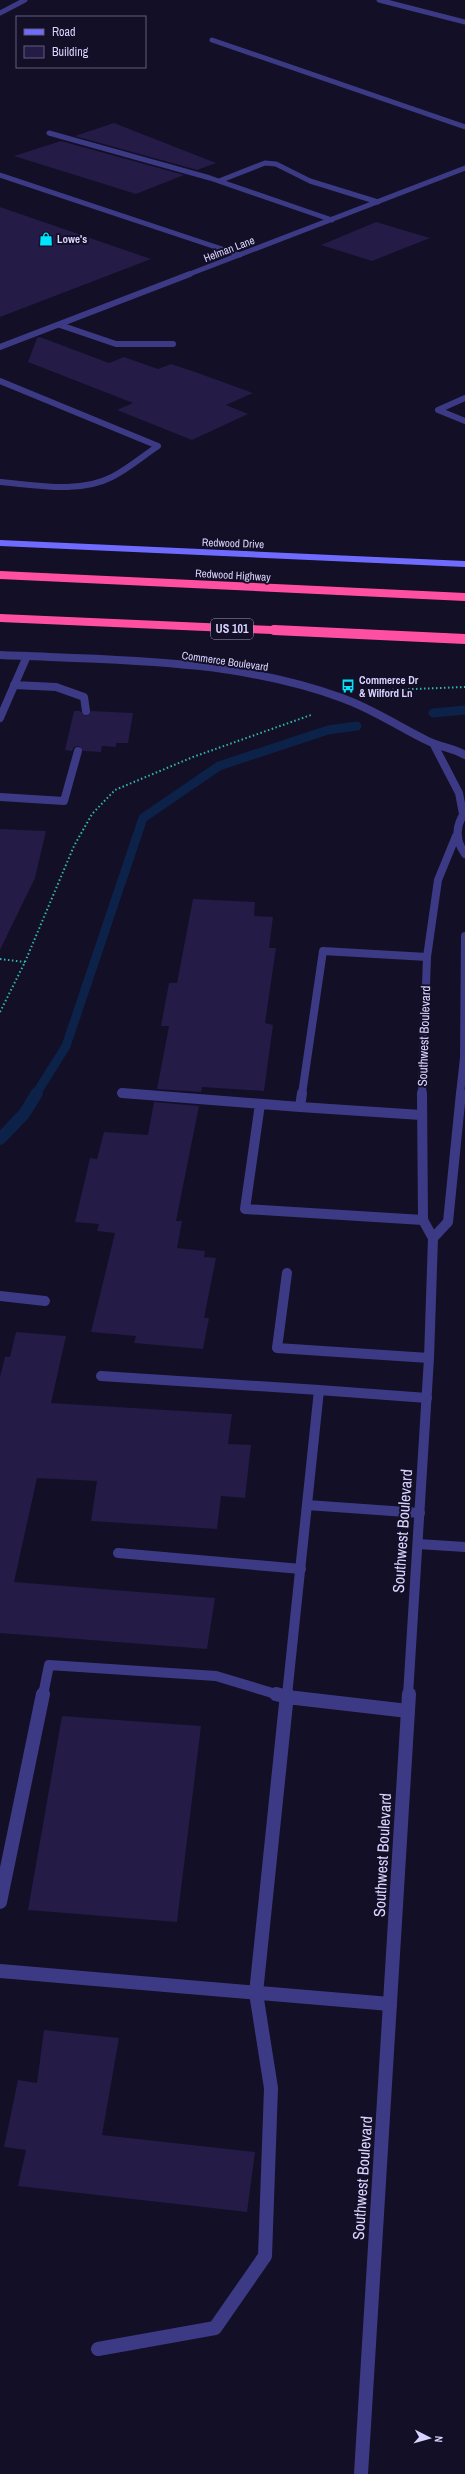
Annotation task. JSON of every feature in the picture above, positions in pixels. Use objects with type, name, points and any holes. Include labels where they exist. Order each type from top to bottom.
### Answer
[{"type":"highway","name":"Redwood Highway","points":[[0,575],[465,597]]},
{"type":"highway","name":"US 101","points":[[0,618],[465,639]]},
{"type":"main road","name":"Redwood Drive","points":[[0,543],[465,564]]},
{"type":"street","points":[[0,13],[25,0]]},
{"type":"street","points":[[380,0],[465,22]]},
{"type":"street","points":[[212,40],[465,127]]},
{"type":"street","points":[[48,133],[219,181],[332,220]]},
{"type":"street","points":[[219,181],[265,163],[276,164],[310,181],[378,202]]},
{"type":"street","name":"Helman Lane","points":[[0,347],[465,168]]},
{"type":"street","points":[[0,175],[240,255]]},
{"type":"street","points":[[60,325],[116,344],[174,344]]},
{"type":"street","points":[[0,381],[158,446],[111,478],[85,485],[57,486],[0,482]]},
{"type":"street","points":[[465,398],[438,410],[465,421]]},
{"type":"street","name":"Commerce Boulevard","points":[[0,655],[112,660],[216,669],[252,674],[332,695],[403,726],[434,745],[453,748],[465,755]]},
{"type":"street","points":[[0,718],[27,656]]},
{"type":"street","points":[[14,685],[56,687],[84,697],[86,711]]},
{"type":"street","name":"Commerce Boulevard","points":[[434,745],[438,754],[453,776],[464,813],[456,836]]},
{"type":"street","points":[[0,797],[64,801],[78,751]]},
{"type":"street","points":[[456,836],[459,847],[465,854]]},
{"type":"street","name":"Southwest Boulevard","points":[[361,2474],[429,1358],[433,1238],[423,1220],[421,1115],[427,957],[438,880],[456,836]]},
{"type":"street","points":[[433,1238],[448,1222],[464,1058],[465,936]]},
{"type":"street","points":[[300,1107],[323,951],[427,957]]},
{"type":"street","points":[[122,1093],[421,1115]]},
{"type":"street","points":[[260,1104],[246,1209],[423,1220]]},
{"type":"street","points":[[287,1273],[278,1348],[429,1358]]},
{"type":"street","points":[[0,1296],[45,1301]]},
{"type":"street","points":[[101,1376],[427,1398]]},
{"type":"street","points":[[98,2349],[215,2328],[265,2256],[271,2088],[256,1993],[319,1390]]},
{"type":"street","points":[[307,1505],[420,1513]]},
{"type":"street","points":[[418,1544],[465,1547]]},
{"type":"street","points":[[118,1553],[301,1569]]},
{"type":"street","points":[[0,1902],[49,1665],[216,1676],[287,1697],[408,1711]]},
{"type":"street","points":[[0,1971],[390,2004]]},
{"type":"path","points":[[385,690],[465,688]]},
{"type":"path","points":[[0,1012],[25,962],[74,846],[92,814],[115,790],[194,756],[316,713]]},
{"type":"path","points":[[0,959],[25,962]]},
{"type":"building","points":[[114,123],[216,163],[197,170],[75,136]]},
{"type":"building","points":[[61,141],[184,175],[136,194],[14,156]]},
{"type":"building","name":"Lowe's","points":[[0,207],[151,259],[0,317]]},
{"type":"building","points":[[376,222],[430,238],[372,261],[321,245]]},
{"type":"building","points":[[40,337],[109,363],[124,357],[158,369],[171,364],[253,393],[226,405],[248,414],[192,440],[117,410],[133,403],[28,362],[37,338]]},
{"type":"building","points":[[74,711],[80,711],[86,716],[91,711],[133,713],[128,743],[116,743],[116,747],[102,746],[101,752],[83,751],[79,746],[74,747],[72,751],[65,750]]},
{"type":"building","points":[[0,829],[46,831],[35,878],[0,950]]},
{"type":"building","points":[[193,899],[255,902],[254,916],[273,917],[269,948],[276,948],[265,1023],[273,1025],[264,1091],[202,1087],[201,1092],[157,1089],[169,1026],[161,1026],[169,983],[177,983]]},
{"type":"building","points":[[154,1102],[199,1106],[176,1221],[182,1221],[177,1248],[205,1251],[204,1257],[216,1258],[204,1318],[209,1318],[203,1349],[134,1343],[136,1336],[91,1332],[115,1233],[97,1231],[99,1224],[75,1222],[90,1158],[97,1159],[104,1132],[148,1135]]},
{"type":"building","points":[[16,1332],[66,1336],[51,1403],[232,1414],[228,1444],[251,1445],[245,1498],[221,1496],[217,1529],[91,1521],[97,1481],[37,1478],[14,1582],[215,1598],[207,1649],[0,1633],[0,1377],[5,1357],[10,1357]]},
{"type":"building","points":[[62,1716],[201,1726],[177,1922],[28,1910]]},
{"type":"building","points":[[44,2030],[119,2038],[102,2135],[255,2152],[247,2212],[18,2186],[26,2150],[4,2147],[18,2080],[37,2083]]},
{"type":"waterway","points":[[433,713],[465,710]]},
{"type":"waterway","points":[[36,1094],[66,1046],[143,818],[219,766],[328,730],[357,726]]},
{"type":"waterway","points":[[0,1139],[24,1114],[37,1093]]},
{"type":"place","name":"Lowe's","points":[[46,239]]},
{"type":"place","name":"Commerce Dr & Wilford Ln","points":[[348,686]]}]
